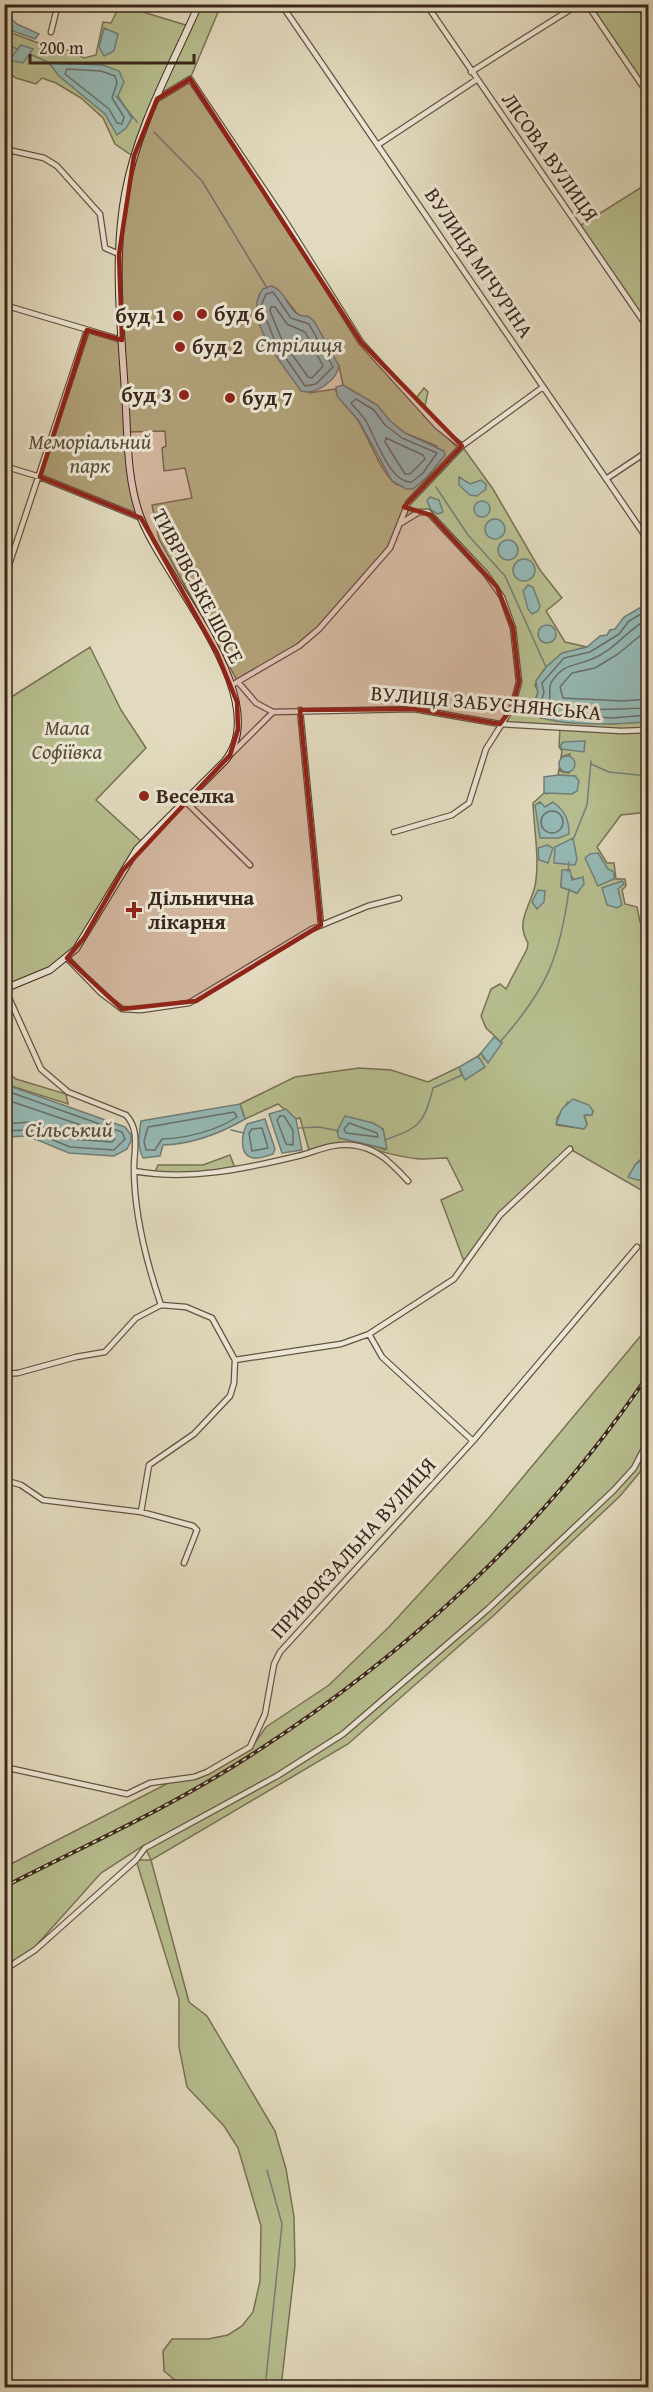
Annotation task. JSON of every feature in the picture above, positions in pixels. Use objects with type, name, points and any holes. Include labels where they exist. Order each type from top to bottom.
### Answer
[{"type":"main road","name":"ТИВРІВСЬКЕ ШОСЕ","points":[[5,989],[37,977],[67,958],[84,938],[132,856],[230,755],[239,724],[235,683],[141,518],[130,463],[122,340],[119,254],[128,181],[137,146],[199,4]]},
{"type":"street","points":[[51,32],[58,4]]},
{"type":"street","name":"ВУЛИЦЯ МІЧУРІНА","points":[[281,4],[648,540]]},
{"type":"street","name":"ЛІСОВА ВУЛИЦЯ","points":[[426,4],[648,328]]},
{"type":"street","points":[[471,72],[579,4]]},
{"type":"street","points":[[587,4],[648,94]]},
{"type":"street","points":[[156,99],[190,79],[284,219],[361,342],[437,426],[462,446]]},
{"type":"street","points":[[379,144],[476,80]]},
{"type":"street","points":[[4,149],[44,158],[57,166],[100,214],[105,248],[119,254]]},
{"type":"street","points":[[4,305],[122,340]]},
{"type":"street","points":[[4,580],[87,330]]},
{"type":"street","points":[[230,755],[273,712],[256,703],[235,683],[300,646],[319,629],[390,548],[408,503],[462,446],[543,387]]},
{"type":"street","points":[[606,479],[648,451]]},
{"type":"street","points":[[4,466],[40,477],[141,518]]},
{"type":"street","points":[[394,832],[433,821],[465,807],[472,798],[486,749],[514,703],[519,673],[513,628],[502,597],[491,579],[428,512],[419,512],[401,523]]},
{"type":"street","name":"ВУЛИЦЯ ЗАБУСНЯНСЬКА","points":[[273,712],[414,709],[500,724],[621,731],[648,730]]},
{"type":"street","points":[[300,710],[321,925]]},
{"type":"street","points":[[184,800],[249,865]]},
{"type":"street","points":[[67,958],[117,1006],[141,1010],[196,1000],[321,925],[368,906],[399,898]]},
{"type":"street","points":[[5,989],[41,1069],[68,1092],[116,1110],[132,1122],[135,1129],[134,1171],[141,1233],[160,1305]]},
{"type":"street","points":[[134,1171],[170,1176],[205,1174],[300,1156],[327,1146],[346,1145],[384,1155],[408,1181]]},
{"type":"street","points":[[235,1360],[341,1344],[369,1334],[454,1279],[497,1218],[570,1149]]},
{"type":"street","name":"ПРИВОКЗАЛЬНА ВУЛИЦЯ","points":[[4,1767],[127,1794],[150,1783],[194,1777],[250,1746],[265,1714],[274,1664],[280,1652],[473,1441],[637,1247]]},
{"type":"street","points":[[4,1374],[18,1373],[76,1357],[105,1352],[135,1318],[160,1305],[186,1307],[212,1318],[235,1360],[234,1383],[230,1396],[194,1434],[149,1465],[141,1512]]},
{"type":"street","points":[[369,1334],[382,1357],[473,1441]]},
{"type":"street","points":[[4,1970],[35,1950],[136,1860],[145,1848],[277,1776],[343,1734],[488,1609],[614,1490],[634,1468],[648,1441]]},
{"type":"street","points":[[4,1480],[21,1485],[43,1500],[141,1512],[194,1526],[197,1530],[184,1563]]},
{"type":"highlighted area","points":[[190,79],[361,342],[462,446],[404,507],[431,515],[497,587],[513,628],[519,682],[512,708],[500,724],[414,709],[300,710],[321,925],[196,1001],[122,1009],[67,958],[84,938],[123,870],[230,755],[238,729],[237,702],[217,653],[141,518],[40,477],[87,330],[122,340],[119,254],[134,156],[157,99]]},
{"type":"green space","name":"Меморіальний парк","points":[[120,5],[189,26],[199,5],[221,5],[190,79],[254,173],[360,343],[413,402],[424,388],[428,392],[423,415],[456,446],[462,446],[493,489],[540,570],[562,598],[546,611],[565,642],[587,647],[572,651],[556,660],[538,678],[535,685],[538,692],[534,704],[540,718],[611,724],[648,721],[648,812],[621,815],[597,847],[607,863],[614,863],[616,879],[625,879],[626,886],[622,890],[625,904],[637,907],[640,922],[648,926],[648,1158],[644,1156],[635,1165],[638,1180],[648,1179],[648,1194],[570,1149],[509,1205],[465,1264],[441,1200],[463,1190],[447,1158],[404,1157],[352,1145],[325,1146],[309,1150],[300,1118],[296,1119],[278,1104],[245,1119],[240,1104],[295,1077],[359,1068],[391,1070],[428,1082],[459,1067],[462,1075],[484,1067],[478,1056],[481,1053],[484,1059],[502,1043],[486,1028],[481,1016],[491,989],[500,984],[506,989],[527,949],[528,943],[524,935],[523,921],[535,886],[537,866],[533,803],[544,793],[547,794],[575,776],[558,775],[562,751],[559,747],[560,728],[500,724],[508,715],[518,689],[515,639],[497,587],[431,515],[424,511],[401,523],[392,544],[306,641],[238,682],[159,539],[152,505],[192,498],[185,468],[164,471],[162,448],[166,446],[165,431],[128,432],[130,463],[141,518],[40,477],[87,330],[121,340],[121,229],[134,157],[115,144],[103,118],[81,98],[56,83],[42,78],[36,84],[16,78],[5,70],[4,30],[41,44],[48,50],[68,50],[84,58],[96,55],[103,22],[111,23]],"holes":[[[284,297],[339,366],[343,385],[377,405],[390,421],[405,433],[437,446],[397,485],[385,472],[360,424],[335,389],[309,393]],[[570,754],[569,773],[560,771],[563,756]],[[570,870],[570,875],[575,880],[577,893],[561,887],[562,871]],[[568,1102],[593,1111],[592,1115],[584,1115],[587,1123],[584,1129],[557,1125],[557,1118]],[[383,1129],[385,1150],[359,1141]]]},
{"type":"green space","points":[[587,5],[648,5],[648,94]]},
{"type":"green space","points":[[648,183],[648,328],[578,227]]},
{"type":"green space","name":"Мала Софіївка","points":[[90,647],[121,710],[146,748],[96,800],[143,843],[84,938],[50,970],[5,989],[5,701]]},
{"type":"green space","points":[[4,1070],[16,1079],[66,1094],[68,1104],[5,1084]]},
{"type":"green space","points":[[230,1155],[235,1168],[217,1172],[154,1174],[158,1165],[203,1165]]},
{"type":"green space","points":[[648,1327],[648,1456],[640,1472],[620,1496],[493,1616],[348,1744],[151,1860],[144,1845],[101,1873],[33,1949],[5,1968],[5,1867],[176,1779],[199,1778],[252,1747],[266,1727],[329,1685],[389,1627],[488,1519]]},
{"type":"green space","points":[[136,1860],[151,1860],[189,2002],[207,2016],[275,2131],[286,2169],[294,2217],[295,2265],[281,2387],[183,2387],[164,2371],[163,2351],[172,2339],[208,2339],[228,2335],[242,2326],[253,2312],[260,2281],[261,2226],[238,2148],[224,2126],[187,2087],[179,2047],[179,1999]]},
{"type":"water","points":[[9,17],[17,24],[39,34],[35,39],[5,28]]},
{"type":"water","points":[[104,28],[118,34],[114,51],[104,56],[99,47]]},
{"type":"water","points":[[21,45],[33,49],[23,63],[9,60]]},
{"type":"water","points":[[49,63],[103,65],[119,71],[124,82],[118,96],[132,118],[126,128],[117,135],[105,114],[59,76]]},
{"type":"water","name":"Стрілиця","points":[[271,286],[281,293],[296,313],[308,316],[314,321],[339,366],[334,377],[319,389],[301,391],[267,342],[257,313],[257,300],[263,289]]},
{"type":"water","name":"Стрілиця","points":[[343,385],[377,405],[390,421],[405,433],[444,451],[445,455],[427,477],[413,489],[406,489],[392,481],[359,421],[337,396],[336,387]]},
{"type":"water","points":[[459,477],[470,484],[481,480],[486,484],[486,489],[477,496],[470,495],[459,485]]},
{"type":"water","points":[[430,497],[439,500],[443,512],[438,514],[431,510],[427,501]]},
{"type":"water","points":[[479,501],[485,501],[490,509],[488,515],[479,517],[474,512],[474,506]]},
{"type":"water","points":[[495,519],[502,522],[505,529],[502,536],[495,539],[488,536],[485,529],[488,522]]},
{"type":"water","points":[[508,540],[515,543],[518,550],[515,557],[508,560],[501,557],[498,550],[501,543]]},
{"type":"water","points":[[524,559],[534,566],[535,570],[528,580],[524,581],[514,574],[513,570],[520,560]]},
{"type":"water","points":[[528,585],[533,587],[540,606],[538,611],[532,614],[528,609],[523,591]]},
{"type":"water","points":[[648,603],[648,721],[623,724],[569,723],[552,720],[532,711],[538,693],[536,681],[546,667],[562,653],[587,647],[600,636],[607,635],[624,617]]},
{"type":"water","points":[[547,625],[555,630],[556,634],[551,642],[547,643],[539,638],[538,634],[543,626]]},
{"type":"water","points":[[585,741],[584,752],[562,749],[560,746],[563,742]]},
{"type":"water","points":[[564,756],[570,756],[575,764],[573,770],[564,772],[559,767],[559,761]]},
{"type":"water","points":[[575,776],[579,781],[577,791],[572,794],[544,793],[544,777]]},
{"type":"water","points":[[540,802],[545,807],[553,802],[561,809],[566,816],[569,834],[559,838],[540,838],[535,805]]},
{"type":"water","points":[[573,838],[577,859],[575,865],[554,863],[555,847]]},
{"type":"water","points":[[547,845],[553,848],[548,863],[539,860],[538,848]]},
{"type":"water","points":[[598,853],[608,869],[614,872],[614,879],[598,886],[585,858],[590,854]]},
{"type":"water","points":[[562,870],[570,870],[572,880],[583,877],[584,884],[577,893],[561,887]]},
{"type":"water","points":[[622,881],[624,884],[618,889],[622,905],[617,908],[607,905],[602,888]]},
{"type":"water","points":[[538,890],[545,891],[544,902],[537,909],[532,902]]},
{"type":"water","points":[[494,1037],[502,1043],[488,1063],[481,1053]]},
{"type":"water","points":[[478,1056],[485,1067],[465,1080],[459,1067]]},
{"type":"water","name":"Сільський","points":[[4,1084],[125,1127],[131,1135],[131,1141],[127,1149],[114,1156],[69,1153],[28,1136],[5,1137]]},
{"type":"water","points":[[573,1099],[589,1105],[593,1111],[592,1115],[584,1115],[587,1125],[584,1129],[556,1124],[562,1109]]},
{"type":"water","points":[[240,1104],[245,1119],[206,1137],[163,1145],[160,1156],[143,1158],[139,1145],[141,1121]]},
{"type":"water","points":[[286,1109],[296,1119],[302,1150],[282,1153],[269,1114]]},
{"type":"water","points":[[345,1116],[373,1123],[383,1129],[387,1149],[339,1138],[337,1131]]},
{"type":"water","points":[[265,1119],[275,1149],[273,1154],[254,1158],[245,1153],[243,1149],[245,1128],[247,1124]]},
{"type":"water","points":[[647,1155],[648,1179],[638,1180],[628,1177],[635,1165]]},
{"type":"waterway","points":[[4,43],[17,49]]},
{"type":"waterway","points":[[30,54],[50,63]]},
{"type":"waterway","points":[[116,96],[137,122]]},
{"type":"waterway","points":[[154,132],[202,181],[267,288]]},
{"type":"waterway","points":[[436,487],[468,535],[505,576],[546,667]]},
{"type":"waterway","points":[[573,840],[587,805],[591,761]]},
{"type":"waterway","points":[[591,764],[609,772],[648,776]]},
{"type":"waterway","points":[[568,872],[569,862]]},
{"type":"waterway","points":[[500,1042],[529,1006],[548,972],[561,935],[569,889]]},
{"type":"waterway","points":[[385,1140],[413,1128],[423,1117],[433,1088],[462,1075]]},
{"type":"waterway","points":[[299,1128],[319,1127],[339,1131]]},
{"type":"waterway","points":[[231,1130],[244,1133]]},
{"type":"waterway","points":[[265,2388],[282,2224],[267,2170]]},
{"type":"railway","points":[[4,1887],[159,1809],[219,1775],[306,1718],[362,1677],[416,1633],[517,1537],[608,1431],[648,1375]]},
{"type":"place","name":"буд 6","points":[[202,314]]},
{"type":"place","name":"буд 1","points":[[178,316]]},
{"type":"place","name":"буд 2","points":[[180,347]]},
{"type":"place","name":"буд 3","points":[[184,395]]},
{"type":"place","name":"буд 7","points":[[230,398]]},
{"type":"place","name":"Веселка","points":[[144,796]]},
{"type":"place","name":"Дільнична лікарня","points":[[134,910]]}]
